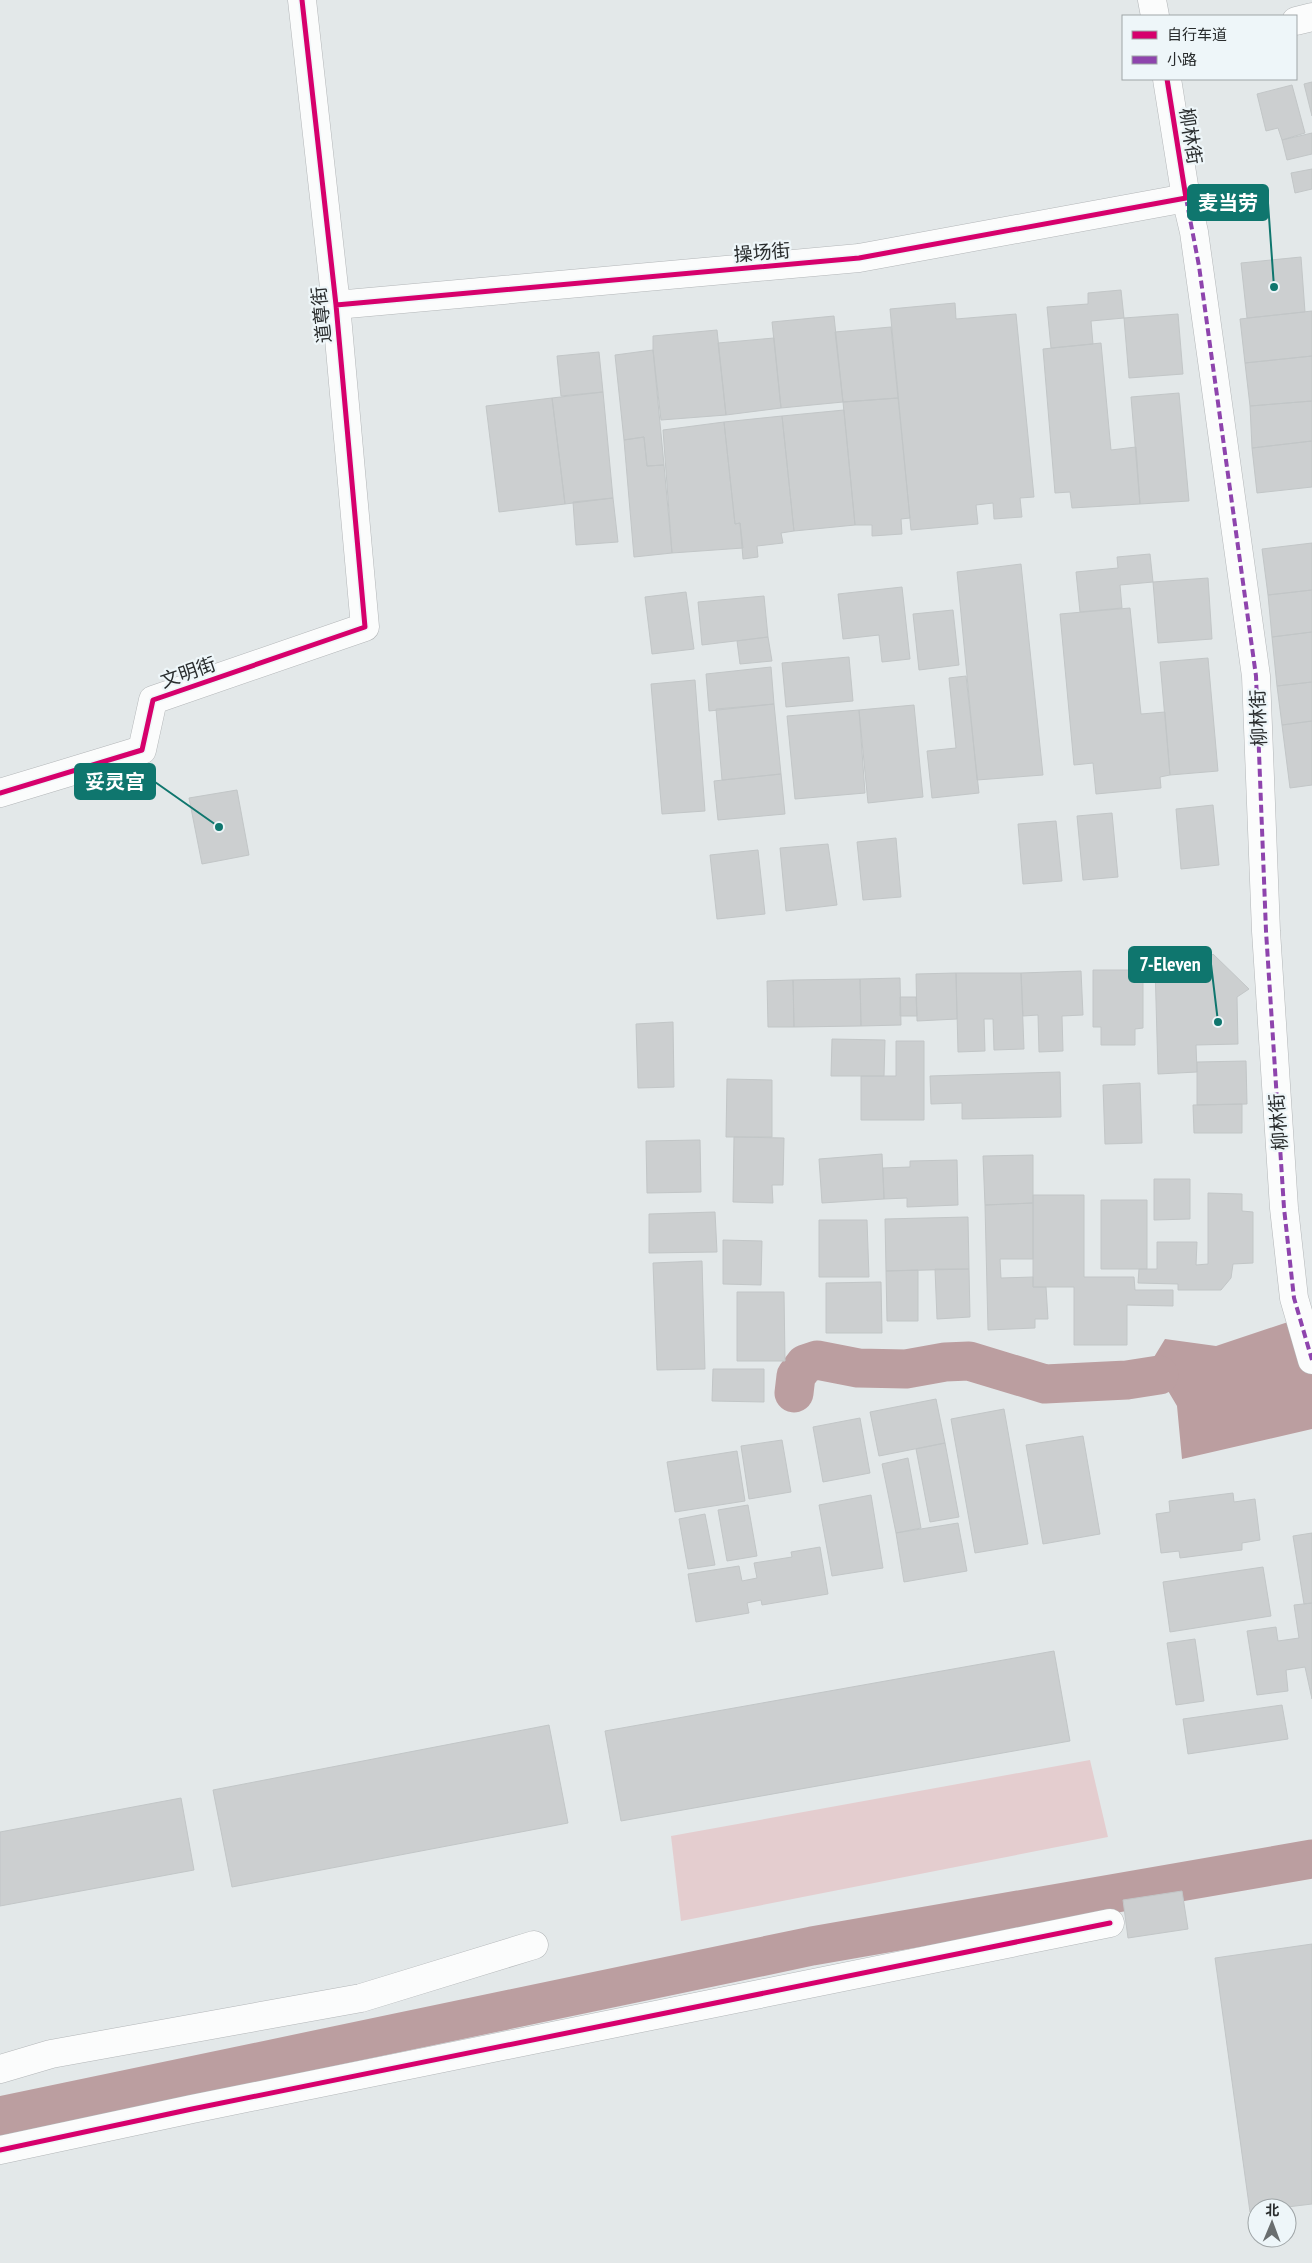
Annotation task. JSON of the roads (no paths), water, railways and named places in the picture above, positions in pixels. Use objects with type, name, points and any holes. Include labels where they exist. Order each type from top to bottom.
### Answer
[{"type":"street","name":"道尊街","points":[[302,0],[336,305],[365,627]]},
{"type":"street","points":[[1152,0],[1155,15]]},
{"type":"street","points":[[1297,21],[1312,17]]},
{"type":"street","name":"柳林街","points":[[1167,80],[1199,266],[1256,676],[1266,931],[1284,1208],[1294,1298],[1312,1360]]},
{"type":"street","name":"操场街","points":[[336,305],[859,258],[1186,198]]},
{"type":"street","name":"文明街","points":[[0,793],[142,750],[154,700],[365,627]]},
{"type":"street","points":[[0,2150],[202,2107],[1110,1923]]},
{"type":"street","points":[[0,2069],[51,2054],[361,1998],[534,1945]]},
{"type":"waterway","points":[[794,1393],[796,1376],[805,1364],[817,1360],[858,1368],[906,1369],[945,1362],[969,1361],[1045,1384],[1127,1380],[1159,1375]]},
{"type":"waterway","points":[[0,2116],[812,1946],[1312,1859]]},
{"type":"place","name":"麦当劳","points":[[1274,287]]},
{"type":"place","name":"妥灵宫","points":[[219,827]]},
{"type":"place","name":"7-Eleven","points":[[1218,1022]]}]
